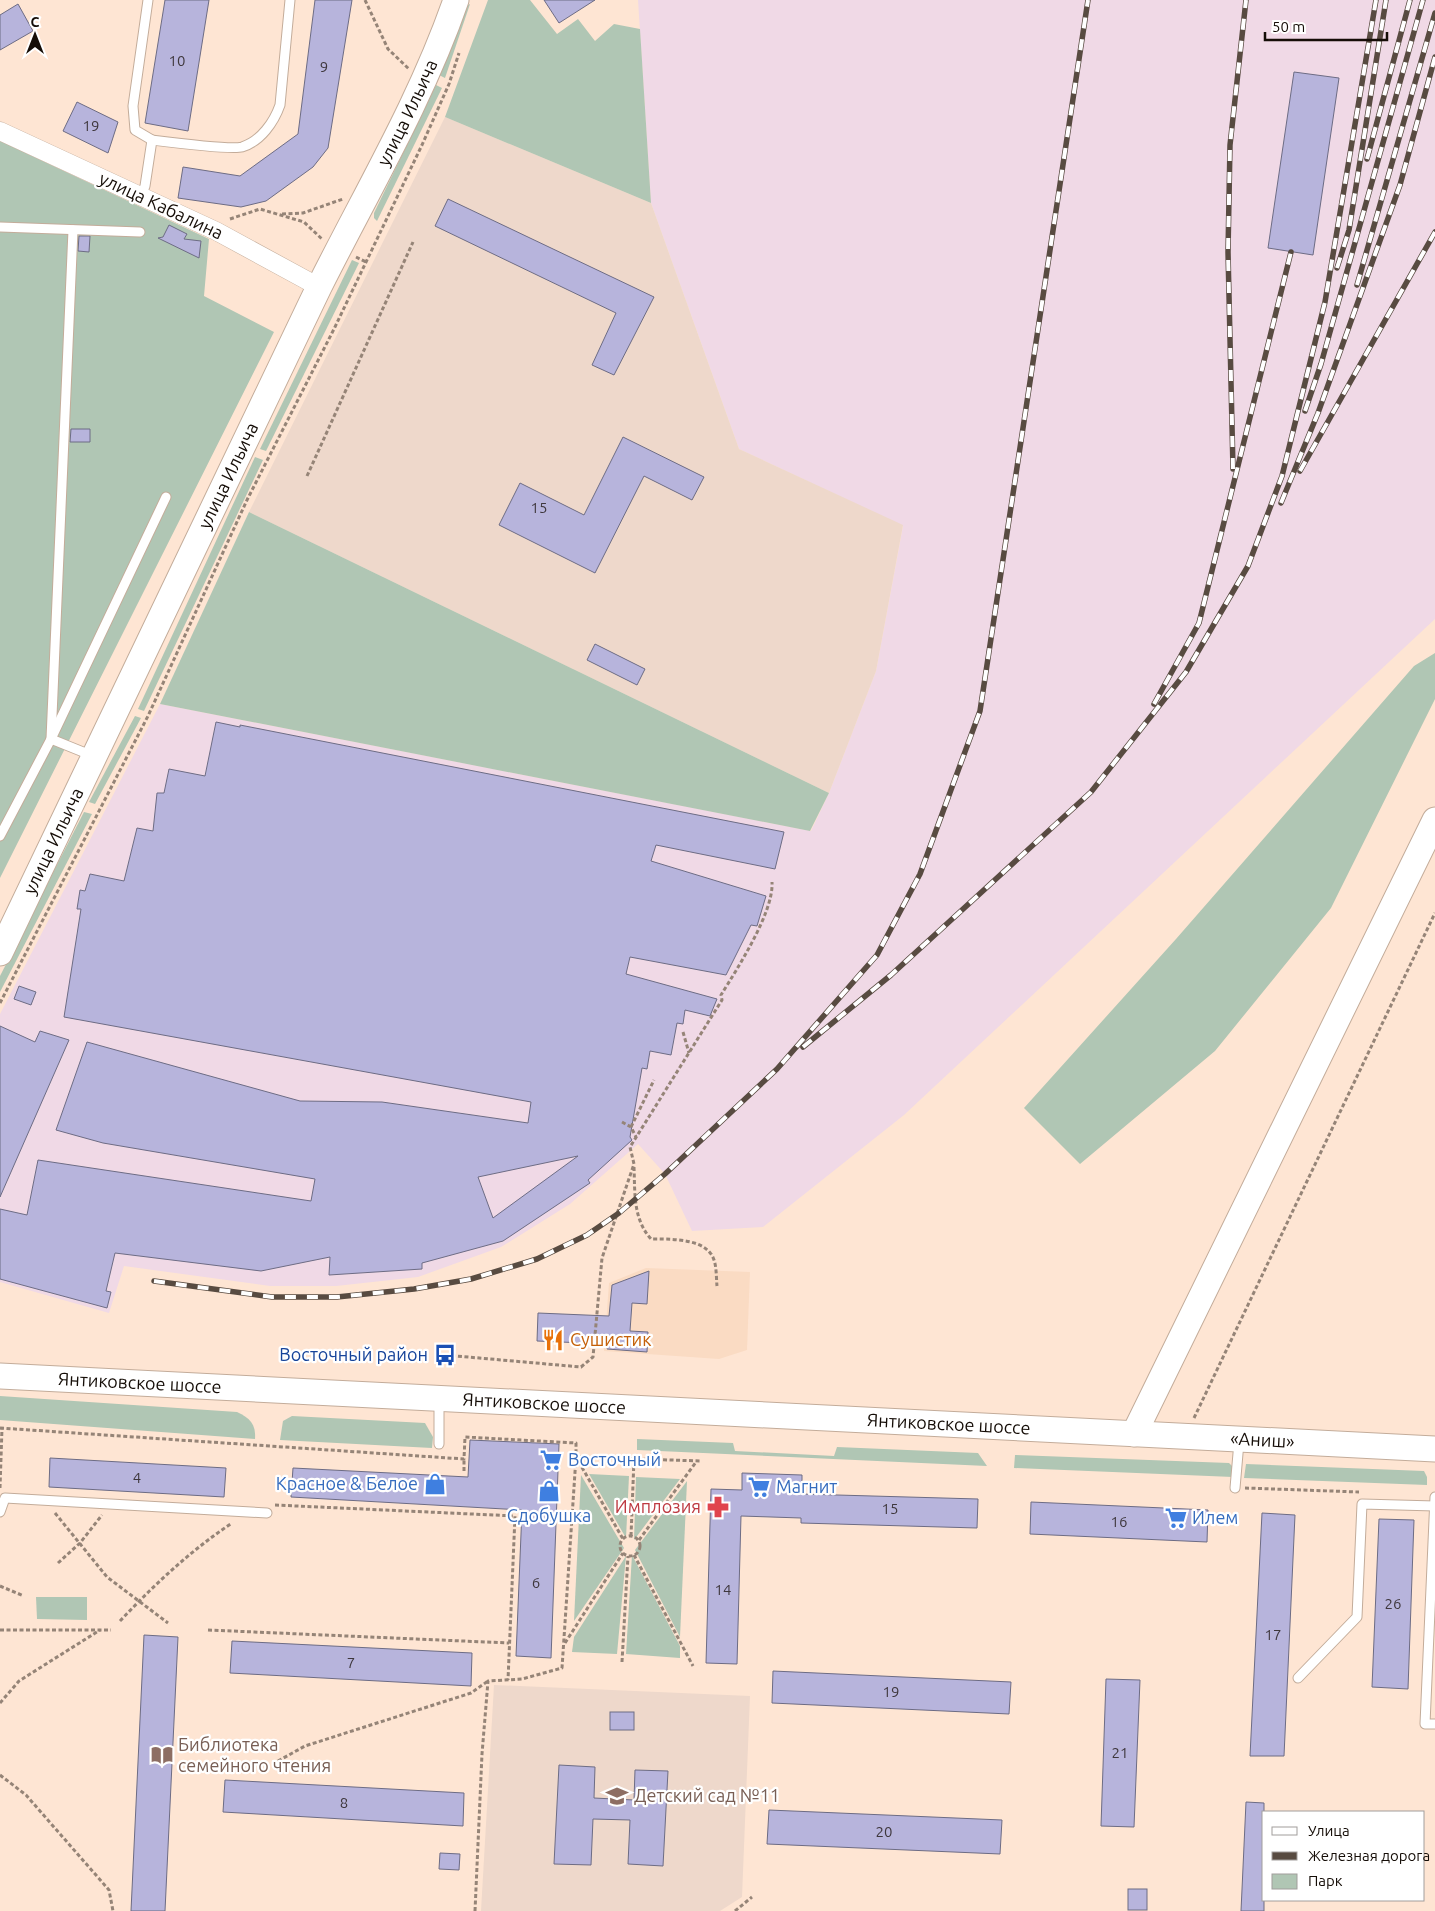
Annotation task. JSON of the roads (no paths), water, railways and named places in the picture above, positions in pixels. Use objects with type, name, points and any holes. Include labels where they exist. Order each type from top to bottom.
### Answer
[{"type":"street","name":"улица Ильича","points":[[0,953],[318,287],[354,215],[401,130],[456,0]]},
{"type":"street","name":"улица Кабалина","points":[[0,131],[216,231],[318,287]]},
{"type":"street","points":[[1134,1434],[1435,820]]},
{"type":"street","name":"Янтиковское шоссе","points":[[0,1376],[1090,1432]]},
{"type":"street","name":"«Аниш»","points":[[1090,1432],[1435,1449]]},
{"type":"lane","points":[[148,0],[134,106],[135,130],[152,140],[242,148],[260,137],[275,118],[280,105],[290,0]]},
{"type":"lane","points":[[141,196],[145,186],[152,140]]},
{"type":"lane","points":[[0,227],[140,232]]},
{"type":"lane","points":[[51,739],[73,230]]},
{"type":"lane","points":[[0,836],[51,739],[166,497]]},
{"type":"lane","points":[[51,739],[94,756]]},
{"type":"lane","points":[[439,1398],[439,1444]]},
{"type":"lane","points":[[1235,1488],[1239,1439]]},
{"type":"lane","points":[[1435,1497],[1425,1724],[1435,1724]]},
{"type":"lane","points":[[0,1512],[5,1498],[248,1512],[267,1509]]},
{"type":"lane","points":[[1298,1678],[1357,1617],[1362,1504],[1435,1506]]},
{"type":"railway","points":[[154,1281],[272,1297],[337,1297],[414,1289],[471,1279],[537,1259],[587,1235],[619,1213],[665,1174],[777,1069],[877,955],[920,874],[980,711],[1088,0]]},
{"type":"railway","points":[[1233,469],[1228,252],[1230,145],[1246,0]]},
{"type":"railway","points":[[803,1047],[891,975],[1091,792],[1186,672],[1248,566],[1282,476],[1325,302],[1376,0]]},
{"type":"railway","points":[[1337,268],[1349,230],[1386,0]]},
{"type":"railway","points":[[1367,159],[1410,0]]},
{"type":"railway","points":[[1305,411],[1321,364],[1423,0]]},
{"type":"railway","points":[[1357,285],[1435,13]]},
{"type":"railway","points":[[1281,503],[1318,413],[1400,185],[1435,57]]},
{"type":"railway","points":[[1300,471],[1435,232]]},
{"type":"railway","points":[[1154,704],[1199,623],[1291,252]]},
{"type":"place","name":"Сушистик","points":[[553,1340]]},
{"type":"place","name":"Восточный район","points":[[445,1355]]},
{"type":"place","name":"Восточный","points":[[551,1460]]},
{"type":"place","name":"Красное & Белое","points":[[435,1484]]},
{"type":"place","name":"Магнит","points":[[759,1487]]},
{"type":"place","name":"Сдобушка","points":[[549,1491]]},
{"type":"place","name":"Имплозия","points":[[718,1507]]},
{"type":"place","name":"Илем","points":[[1176,1518]]},
{"type":"place","name":"Библиотека семейного чтения","points":[[162,1755]]},
{"type":"place","name":"Детский сад №11","points":[[617,1796]]}]
